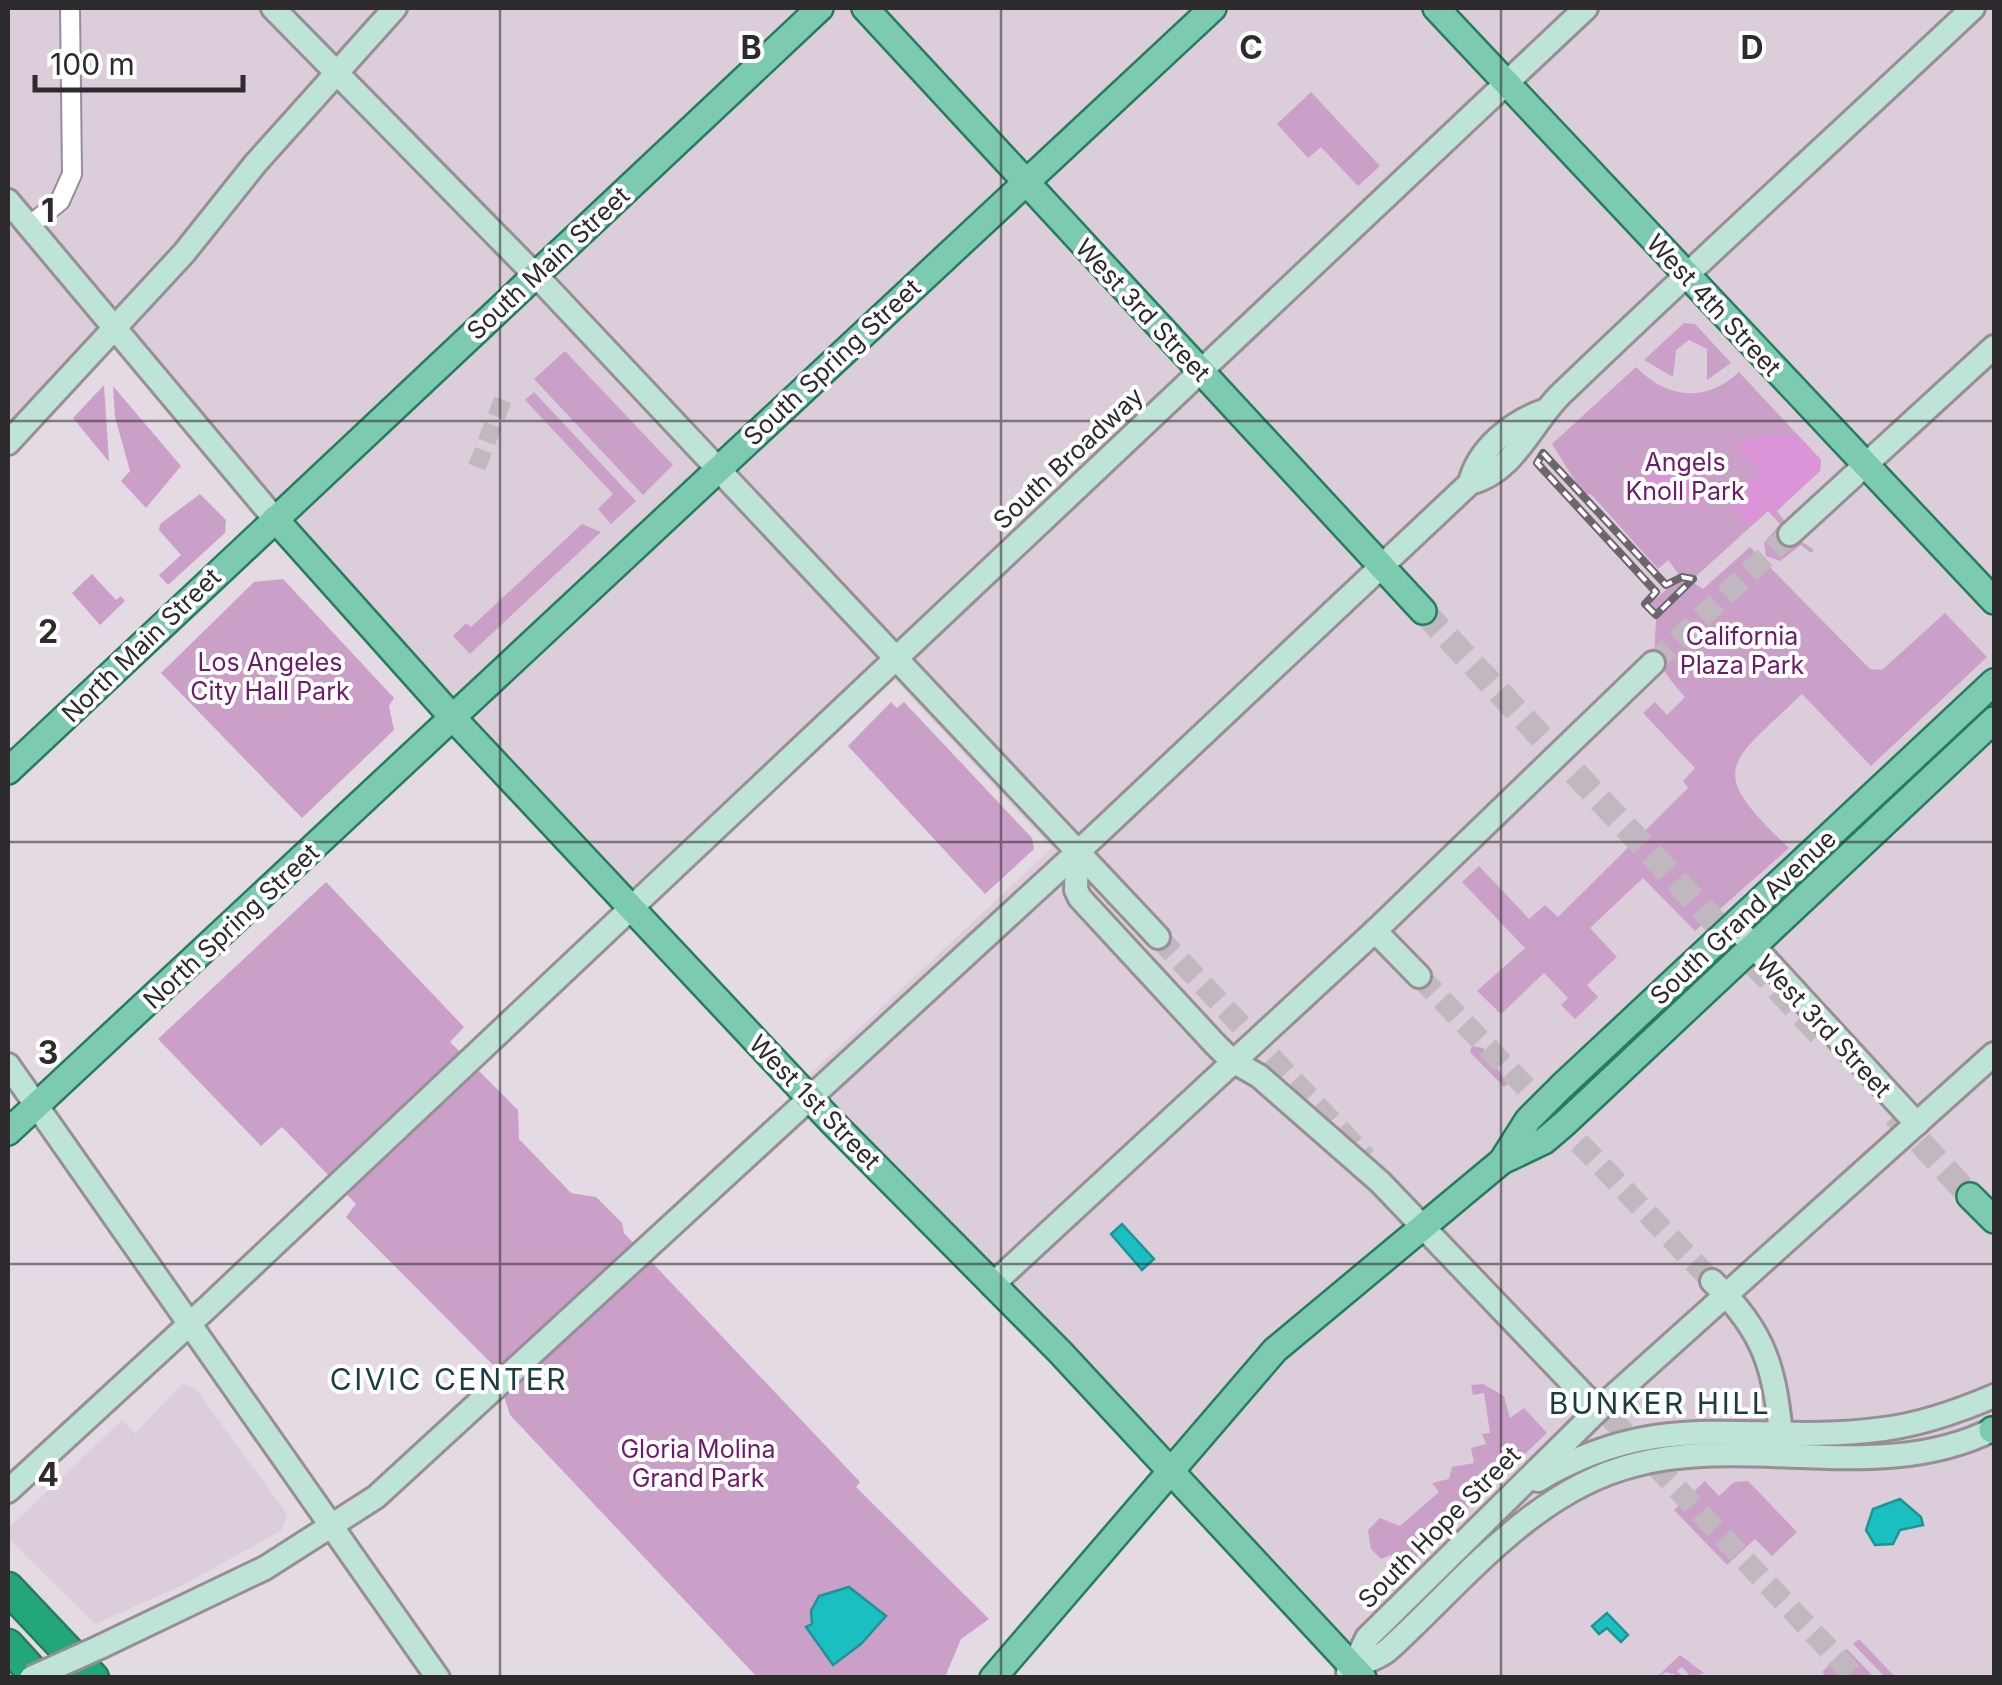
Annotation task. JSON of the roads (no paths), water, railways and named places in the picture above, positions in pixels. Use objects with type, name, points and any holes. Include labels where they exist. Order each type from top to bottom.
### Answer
[{"type":"highway","points":[[8,1588],[93,1678]]},
{"type":"highway","points":[[8,1645],[35,1678]]},
{"type":"main road","points":[[273,8],[536,276],[1158,937]]},
{"type":"main road","points":[[8,443],[114,329],[396,8]]},
{"type":"main road","name":"South Main Street","points":[[276,518],[820,8]]},
{"type":"main road","name":"West 3rd Street","points":[[865,8],[1423,611]]},
{"type":"main road","name":"South Spring Street","points":[[454,720],[717,468],[1213,8]]},
{"type":"main road","name":"West 4th Street","points":[[1436,8],[1994,601]]},
{"type":"main road","name":"South Broadway","points":[[8,1491],[1586,8]]},
{"type":"main road","points":[[35,1678],[265,1568],[332,1529],[430,1450],[1470,483],[1488,478],[1528,440],[1544,411],[1973,8]]},
{"type":"main road","points":[[8,201],[276,518]]},
{"type":"main road","points":[[1790,534],[1994,347]]},
{"type":"main road","name":"West 1st Street","points":[[276,518],[454,720],[809,1098],[1168,1469],[1352,1674]]},
{"type":"main road","name":"North Main Street","points":[[8,772],[276,518]]},
{"type":"main road","points":[[992,1285],[1230,1060],[1375,931],[1653,663]]},
{"type":"main road","name":"South Grand Avenue","points":[[993,1678],[1168,1469],[1275,1350],[1502,1161],[1528,1120],[1994,682]]},
{"type":"main road","name":"North Spring Street","points":[[8,1132],[454,720]]},
{"type":"main road","name":"South Grand Avenue","points":[[1502,1161],[1534,1146],[1564,1124],[1994,720]]},
{"type":"main road","points":[[1077,852],[1080,898],[1230,1060],[1258,1076],[1426,1228],[1598,1410]]},
{"type":"main road","name":"West 3rd Street","points":[[1734,925],[1917,1124]]},
{"type":"main road","points":[[1375,931],[1419,976]]},
{"type":"main road","name":"South Hope Street","points":[[1352,1674],[1367,1638],[1720,1289],[1917,1124],[1994,1054]]},
{"type":"main road","points":[[8,1066],[438,1678]]},
{"type":"main road","points":[[1970,1196],[1994,1220]]},
{"type":"main road","points":[[1720,1289],[1762,1339],[1770,1360],[1784,1458]]},
{"type":"main road","points":[[1510,1496],[1577,1458],[1620,1442],[1662,1433],[1882,1430],[1932,1419],[1994,1396]]},
{"type":"main road","name":"South Hope Street","points":[[1352,1674],[1383,1655],[1545,1505],[1574,1487],[1637,1464],[1728,1457],[1924,1452],[1994,1430]]},
{"type":"street","points":[[28,227],[60,201],[70,182],[70,8]]},
{"type":"water","points":[[1122,1224],[1154,1259],[1142,1270],[1111,1234]]},
{"type":"water","points":[[1900,1499],[1921,1517],[1923,1525],[1900,1530],[1893,1544],[1875,1545],[1866,1530],[1873,1509]]},
{"type":"water","points":[[849,1587],[886,1616],[861,1644],[833,1665],[806,1627],[812,1624],[811,1611],[819,1596]]},
{"type":"water","points":[[1607,1613],[1628,1635],[1621,1642],[1607,1628],[1599,1634],[1592,1626]]},
{"type":"tunnel","points":[[477,467],[503,399]]},
{"type":"tunnel","points":[[1653,663],[1790,534]]},
{"type":"tunnel","points":[[1423,611],[1820,1034]]},
{"type":"tunnel","points":[[1551,1116],[1994,700]]},
{"type":"tunnel","points":[[1158,937],[1366,1158]]},
{"type":"tunnel","points":[[1419,976],[1712,1281]]},
{"type":"tunnel","points":[[1895,1115],[1970,1196]]},
{"type":"tunnel","points":[[1521,1142],[1551,1116]]},
{"type":"tunnel","points":[[1587,1393],[1856,1678]]},
{"type":"railway","points":[[1543,453],[1666,585],[1682,577],[1693,579],[1656,615],[1645,604],[1656,592],[1537,463],[1543,453]]},
{"type":"district","name":"CIVIC CENTER","points":[[449,1380]]},
{"type":"district","name":"BUNKER HILL","points":[[1660,1404]]},
{"type":"park label","name":"Angels Knoll Park","points":[[1685,476]]},
{"type":"park label","name":"California Plaza Park","points":[[1742,650]]},
{"type":"park label","name":"Los Angeles City Hall Park","points":[[270,676]]},
{"type":"park label","name":"Gloria Molina Grand Park","points":[[698,1464]]}]
